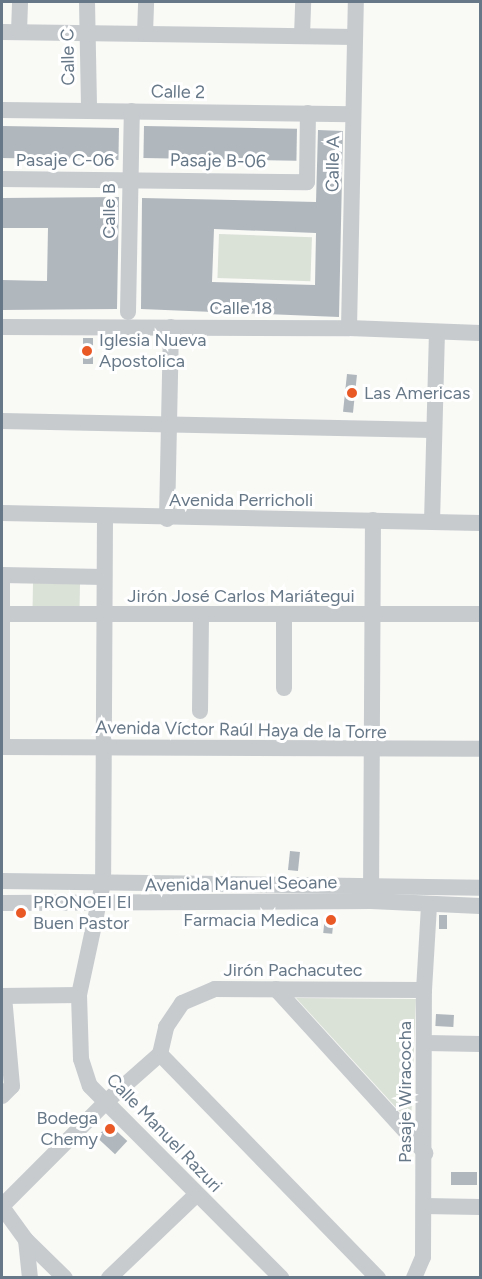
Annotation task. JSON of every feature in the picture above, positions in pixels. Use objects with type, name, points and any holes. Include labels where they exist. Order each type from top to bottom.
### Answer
[{"type":"street","points":[[19,32],[20,2]]},
{"type":"street","name":"Calle C","points":[[87,2],[89,111]]},
{"type":"street","points":[[146,2],[146,34]]},
{"type":"street","points":[[302,36],[303,2]]},
{"type":"street","name":"Calle A","points":[[349,328],[356,2]]},
{"type":"street","points":[[2,32],[355,37]]},
{"type":"street","name":"Calle 2","points":[[2,110],[353,114]]},
{"type":"street","name":"Calle B","points":[[128,312],[132,111]]},
{"type":"street","name":"Pasaje B-06","points":[[129,179],[307,182],[308,113]]},
{"type":"street","name":"Pasaje C-06","points":[[2,179],[129,179]]},
{"type":"street","name":"Calle 18","points":[[2,327],[349,328],[480,333]]},
{"type":"street","points":[[167,519],[171,327]]},
{"type":"street","points":[[432,522],[437,333]]},
{"type":"street","points":[[2,421],[433,430]]},
{"type":"street","name":"Avenida Perricholi","points":[[2,513],[167,519],[480,522]]},
{"type":"street","name":"Calle Manuel Razuri","points":[[105,517],[103,883],[79,995],[81,1059],[90,1086],[108,1100],[196,1195],[281,1278]]},
{"type":"street","points":[[370,894],[373,520]]},
{"type":"street","points":[[2,747],[2,575],[104,577]]},
{"type":"street","name":"Jirón José Carlos Mariátegui","points":[[2,614],[284,616],[480,614]]},
{"type":"street","points":[[200,711],[201,616]]},
{"type":"street","points":[[284,616],[284,688]]},
{"type":"street","name":"Avenida Víctor Raúl Haya de la Torre","points":[[2,747],[371,751],[480,749]]},
{"type":"street","name":"Avenida Manuel Seoane","points":[[2,881],[370,894],[429,904],[480,906]]},
{"type":"street","name":"Avenida Manuel Seoane","points":[[2,903],[100,905],[480,888]]},
{"type":"street","name":"Pasaje Wiracocha","points":[[414,1278],[423,1257],[426,1043],[424,990],[429,904]]},
{"type":"street","name":"Jirón Pachacutec","points":[[160,1054],[166,1027],[182,1003],[215,989],[424,990]]},
{"type":"street","points":[[276,989],[425,1153]]},
{"type":"street","points":[[2,1096],[12,1086],[3,996],[79,995]]},
{"type":"street","points":[[426,1043],[480,1044]]},
{"type":"street","points":[[64,1278],[26,1240],[2,1207],[108,1100],[160,1054],[378,1278]]},
{"type":"street","points":[[109,1278],[196,1195]]},
{"type":"street","points":[[424,1206],[480,1208]]},
{"type":"street","points":[[26,1240],[30,1278]]},
{"type":"shaded area","points":[[219,234],[312,237],[310,281],[217,278]]},
{"type":"shaded area","points":[[33,583],[80,584],[80,609],[33,608]]},
{"type":"shaded area","points":[[296,998],[416,999],[411,1124]]},
{"type":"building","points":[[2,126],[119,128],[118,160],[2,158]]},
{"type":"building","points":[[144,126],[297,129],[296,161],[143,158]]},
{"type":"building","points":[[318,130],[343,131],[339,317],[141,309],[142,198],[316,202]],"holes":[[[214,229],[316,233],[315,285],[212,282]]]},
{"type":"building","points":[[119,197],[117,309],[2,310],[2,280],[47,281],[48,228],[2,228],[2,198]]},
{"type":"building","name":"Iglesia Nueva Apostolica","points":[[83,338],[93,338],[93,364],[83,364]]},
{"type":"building","name":"Las Americas","points":[[347,374],[357,375],[353,413],[343,412]]},
{"type":"building","points":[[290,851],[300,852],[298,871],[288,870]]},
{"type":"building","points":[[439,915],[447,915],[447,929],[439,929]]},
{"type":"building","points":[[325,916],[334,917],[332,934],[323,933]]},
{"type":"building","points":[[436,1014],[454,1015],[453,1027],[435,1026]]},
{"type":"building","points":[[109,1124],[127,1141],[115,1154],[97,1137]]},
{"type":"building","points":[[451,1172],[477,1172],[477,1185],[451,1185]]},
{"type":"place","name":"Iglesia Nueva Apostolica","points":[[87,351]]},
{"type":"place","name":"Las Americas","points":[[352,393]]},
{"type":"place","name":"PRONOEI El Buen Pastor","points":[[21,913]]},
{"type":"place","name":"Farmacia Medica","points":[[331,920]]},
{"type":"place","name":"Bodega Chemy","points":[[110,1129]]}]
